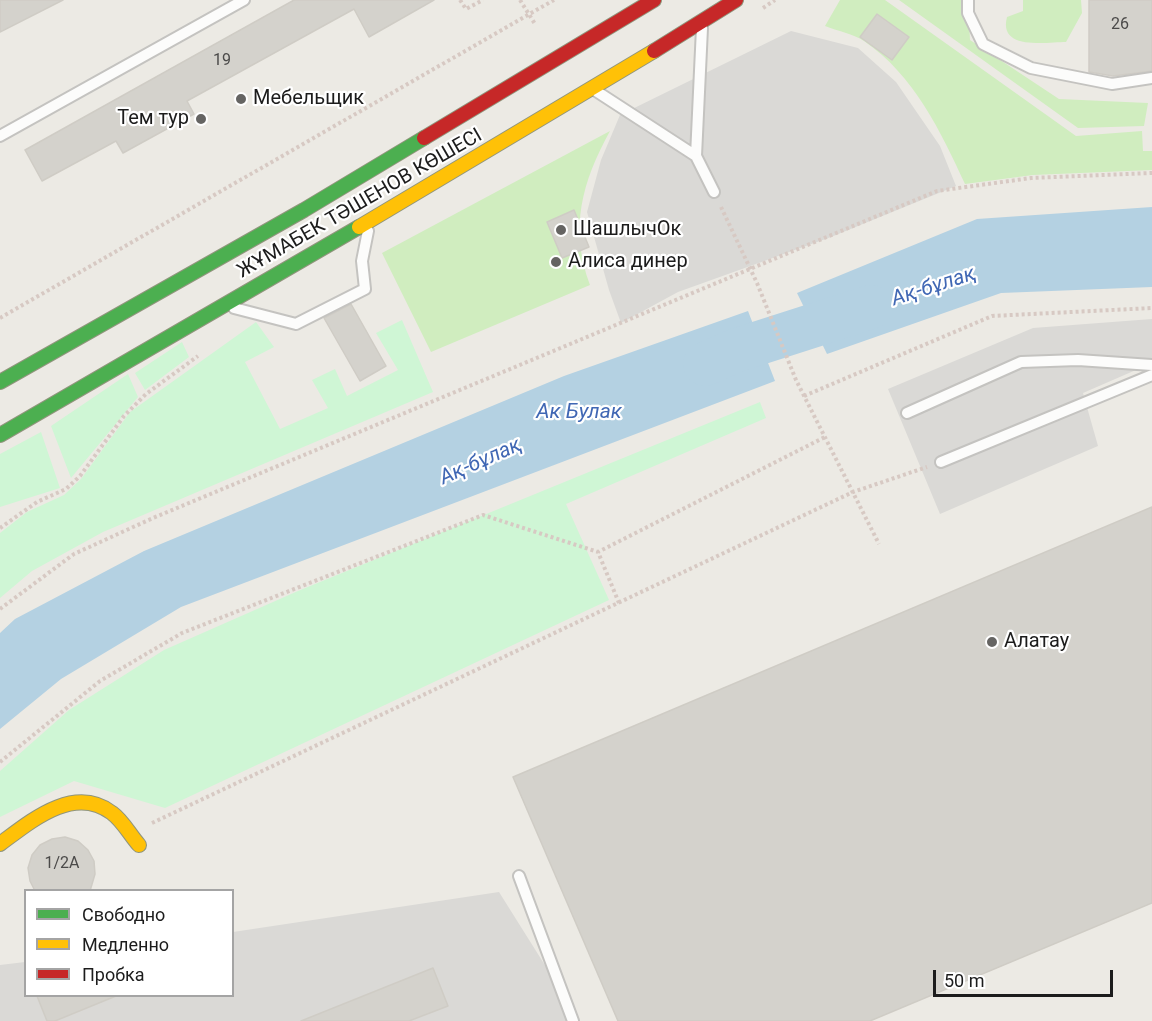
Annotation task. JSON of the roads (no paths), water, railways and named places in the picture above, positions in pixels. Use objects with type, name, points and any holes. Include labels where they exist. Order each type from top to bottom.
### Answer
[{"type":"main road","name":"ЖҰМАБЕК ТӘШЕНОВ КӨШЕСІ","points":[[0,382],[304,210],[654,0]]},
{"type":"main road","name":"ЖҰМАБЕК ТӘШЕНОВ КӨШЕСІ","points":[[0,435],[369,222],[593,89],[736,0]]},
{"type":"main road","points":[[0,844],[44,811],[76,802],[93,801],[111,812],[139,845]]},
{"type":"lane","points":[[0,136],[244,0]]},
{"type":"lane","points":[[968,0],[968,13],[983,44],[1031,68],[1112,84],[1152,78]]},
{"type":"lane","points":[[702,21],[696,156],[714,192]]},
{"type":"lane","points":[[593,89],[696,156]]},
{"type":"lane","points":[[225,306],[296,324],[365,289],[362,261],[369,222]]},
{"type":"lane","points":[[907,413],[1021,362],[1077,360],[1152,365]]},
{"type":"lane","points":[[941,462],[1152,375]]},
{"type":"lane","points":[[519,876],[573,1021]]},
{"type":"water","points":[[1152,207],[1152,287],[1001,293],[827,354],[797,293],[977,219]]},
{"type":"water","name":"Ак Булак","points":[[748,311],[775,381],[181,607],[61,679],[0,729],[0,633],[15,619],[144,551],[564,376]]},
{"type":"waterway","name":"Ақ-бұлақ","points":[[705,364],[737,350],[871,307]]},
{"type":"place","name":"Мебельщик","points":[[241,99]]},
{"type":"place","name":"Тем тур","points":[[201,119]]},
{"type":"place","name":"ШашлычОк","points":[[561,230]]},
{"type":"place","name":"Алиса динер","points":[[556,262]]},
{"type":"place","name":"Алатау","points":[[992,642]]}]
